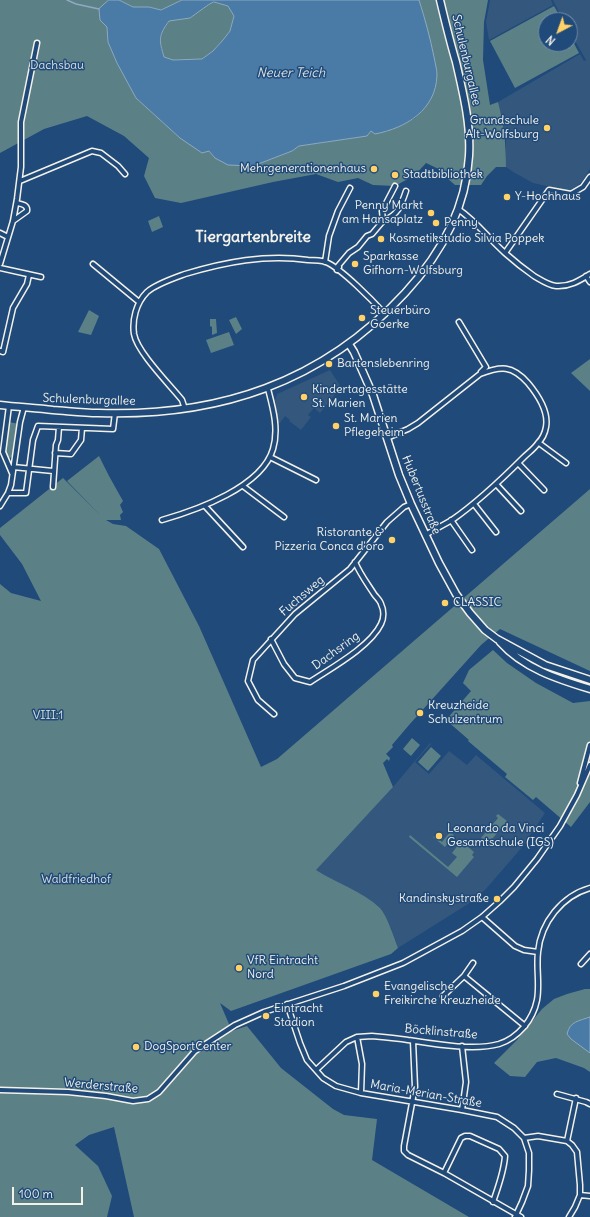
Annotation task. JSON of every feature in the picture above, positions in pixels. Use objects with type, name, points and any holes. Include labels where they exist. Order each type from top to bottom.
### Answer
[{"type":"street","name":"Schulenburgallee","points":[[0,405],[98,414],[185,409],[218,403],[243,397],[295,377],[349,344],[385,314],[411,287],[428,265],[447,233],[462,199],[468,168],[469,155],[466,102],[440,0]]},
{"type":"street","points":[[0,264],[17,203],[20,182],[21,122],[37,43]]},
{"type":"street","points":[[20,182],[92,151],[101,153],[118,166],[125,174]]},
{"type":"street","points":[[505,253],[549,190],[572,194],[583,187],[590,177]]},
{"type":"street","points":[[382,221],[382,211],[395,186]]},
{"type":"street","points":[[325,262],[330,236],[338,211],[350,188]]},
{"type":"street","points":[[337,270],[339,267],[338,266],[349,253],[358,247],[367,236],[372,234],[382,221],[391,218],[400,207],[406,191]]},
{"type":"street","points":[[13,221],[27,211],[28,208],[17,203]]},
{"type":"street","points":[[458,209],[473,221],[505,253],[528,272],[546,283],[556,286],[568,285],[578,282],[588,275],[590,282]]},
{"type":"street","points":[[0,233],[8,238]]},
{"type":"street","points":[[185,409],[182,400],[144,354],[136,341],[134,334],[134,322],[139,302],[148,292],[169,280],[207,268],[245,259],[293,258],[325,262],[346,276],[385,314]]},
{"type":"street","points":[[93,264],[139,302]]},
{"type":"street","points":[[0,268],[41,277]]},
{"type":"street","points":[[0,351],[3,352],[13,308],[27,284],[29,275]]},
{"type":"street","points":[[387,438],[408,430],[418,423],[480,374],[486,367],[459,322]]},
{"type":"street","name":"Hubertusstraße","points":[[349,344],[373,395],[399,475],[411,504],[425,535],[456,594],[485,630],[497,639],[545,664],[590,680]]},
{"type":"street","points":[[425,535],[451,520],[474,504],[539,443],[546,426],[546,418],[538,396],[518,373],[508,368],[493,369],[480,374]]},
{"type":"street","points":[[162,520],[205,506],[243,486],[262,468],[270,457],[274,448],[276,434],[275,417],[268,388]]},
{"type":"street","points":[[9,406],[3,452],[12,475]]},
{"type":"street","points":[[0,506],[8,493],[24,407]]},
{"type":"street","points":[[8,493],[26,494],[32,440],[38,426],[113,429],[115,413]]},
{"type":"street","points":[[53,487],[53,471],[59,427]]},
{"type":"street","points":[[55,453],[71,454],[81,440],[82,428]]},
{"type":"street","points":[[539,443],[566,463]]},
{"type":"street","points":[[270,457],[316,480]]},
{"type":"street","points":[[518,463],[544,490]]},
{"type":"street","points":[[13,467],[53,471]]},
{"type":"street","points":[[496,484],[521,511]]},
{"type":"street","points":[[243,486],[284,517]]},
{"type":"street","name":"Fuchsweg","points":[[274,714],[258,700],[248,681],[253,660],[295,614],[350,569],[387,522],[404,507],[411,504]]},
{"type":"street","points":[[474,504],[496,532]]},
{"type":"street","points":[[205,506],[243,547]]},
{"type":"street","points":[[451,520],[472,550]]},
{"type":"street","name":"Dachsring","points":[[271,639],[284,664],[295,678],[310,682],[365,644],[382,624],[384,614],[381,603],[360,574],[355,562]]},
{"type":"street","name":"Hubertusstraße","points":[[497,639],[507,650],[525,663],[565,682],[590,689]]},
{"type":"street","points":[[577,795],[590,745]]},
{"type":"street","points":[[577,795],[590,765]]},
{"type":"street","name":"Werderstraße","points":[[0,1090],[68,1092],[134,1101],[148,1099],[159,1092],[195,1052],[235,1025],[255,1015],[363,979],[403,963],[462,931],[482,917],[514,887],[537,859],[560,826],[577,795]]},
{"type":"street","name":"Böcklinstraße","points":[[357,1037],[372,1036],[462,1046],[498,1044],[509,1040],[518,1033],[531,1017],[537,1000],[538,952],[540,939],[546,923],[554,911],[566,900],[581,890],[590,888]]},
{"type":"street","points":[[482,917],[515,946],[524,950],[538,952]]},
{"type":"street","points":[[581,964],[590,954]]},
{"type":"street","points":[[443,996],[464,976],[473,963]]},
{"type":"street","points":[[464,976],[524,1026]]},
{"type":"street","name":"Maria-Merian-Straße","points":[[287,1004],[307,1060],[323,1078],[336,1086],[361,1093],[462,1110],[498,1118],[514,1128],[524,1138]]},
{"type":"street","points":[[316,1070],[346,1042],[357,1037],[362,1064],[361,1093]]},
{"type":"street","points":[[413,1041],[415,1087],[404,1151],[408,1155],[444,1173],[515,1216],[521,1217]]},
{"type":"street","points":[[462,1046],[466,1082],[462,1110]]},
{"type":"street","points":[[556,1094],[576,1098],[590,1104]]},
{"type":"street","points":[[566,1141],[576,1098]]},
{"type":"street","points":[[444,1173],[461,1138],[465,1136],[470,1136],[499,1149],[505,1156],[505,1162],[493,1202]]},
{"type":"street","points":[[515,1216],[528,1186],[530,1170],[529,1153],[524,1138],[538,1136],[566,1141],[572,1145],[577,1152],[580,1195],[569,1217]]},
{"type":"street","points":[[580,1195],[590,1196]]},
{"type":"shaded area","points":[[490,0],[551,0],[553,5],[489,40],[486,22]]},
{"type":"shaded area","name":"Grundschule Alt-Wolfsburg","points":[[553,0],[590,0],[590,169],[583,180],[569,191],[533,183],[506,167],[506,143],[498,102],[580,54],[584,61],[586,60],[578,46],[578,12],[559,12]]},
{"type":"shaded area","name":"Kindertagesstätte St. Marien","points":[[330,370],[341,387],[320,413],[314,408],[308,415],[311,417],[301,430],[285,416],[280,423],[278,423],[275,400],[277,394]]},
{"type":"shaded area","name":"Leonardo da Vinci Gesamtschule (IGS)","points":[[430,743],[431,744],[415,762],[429,774],[449,751],[467,765],[476,755],[545,813],[523,846],[486,889],[468,904],[398,948],[391,928],[315,870],[393,787]]},
{"type":"green space","name":"Dachsbau","points":[[0,0],[109,0],[107,27],[108,42],[117,63],[136,98],[180,138],[209,151],[215,158],[253,166],[292,151],[299,146],[367,136],[371,131],[385,132],[415,118],[431,99],[424,16],[419,0],[488,0],[484,22],[483,60],[490,105],[498,102],[502,118],[506,151],[506,167],[496,167],[481,185],[455,185],[447,178],[445,172],[426,163],[415,175],[395,186],[373,185],[358,178],[338,182],[316,174],[273,182],[181,203],[155,198],[144,176],[149,158],[124,136],[87,116],[44,129],[0,153]]},
{"type":"green space","points":[[119,0],[182,0],[161,10],[149,7],[133,7]]},
{"type":"green space","points":[[214,2],[228,6],[234,16],[230,31],[213,51],[202,59],[173,60],[164,57],[160,38],[169,21],[190,18]]},
{"type":"green space","points":[[554,6],[557,12],[543,12]]},
{"type":"green space","points":[[538,15],[538,52],[578,51],[579,53],[515,88],[490,41]]},
{"type":"green space","points":[[159,216],[163,227],[152,232],[148,221]]},
{"type":"green space","points":[[89,310],[99,316],[91,335],[78,332]]},
{"type":"green space","points":[[236,317],[242,329],[236,334],[229,320]]},
{"type":"green space","points":[[210,319],[216,319],[217,333],[212,335],[212,327],[210,326]]},
{"type":"green space","points":[[229,332],[234,345],[211,353],[206,340]]},
{"type":"green space","points":[[590,359],[590,391],[571,373]]},
{"type":"green space","points":[[9,422],[19,424],[14,455],[10,458],[7,456],[5,450]]},
{"type":"green space","points":[[99,456],[123,501],[120,505],[123,512],[120,515],[121,520],[106,520],[113,524],[126,526],[159,549],[199,626],[261,767],[277,759],[590,489],[590,671],[500,629],[481,645],[392,745],[393,747],[386,754],[390,758],[389,761],[387,759],[383,763],[393,787],[316,870],[357,892],[380,908],[388,921],[398,948],[391,954],[231,1011],[220,1003],[232,1031],[247,1026],[281,1068],[333,1109],[344,1115],[377,1119],[372,1160],[469,1217],[134,1217],[114,1127],[89,1135],[75,1145],[98,1166],[112,1196],[107,1217],[0,1217],[0,584],[11,593],[41,601],[22,564],[0,535],[0,528],[63,478],[101,516],[67,481]]},
{"type":"green space","points":[[493,650],[507,663],[536,683],[573,703],[590,701],[590,802],[571,827],[536,797],[533,800],[505,777],[507,774],[446,720],[471,691],[463,683],[469,670]]},
{"type":"green space","points":[[412,738],[420,745],[411,756],[403,749]]},
{"type":"green space","points":[[431,747],[441,756],[428,771],[418,762]]},
{"type":"green space","points":[[498,814],[507,821],[488,844],[481,838],[498,818],[496,816]]},
{"type":"green space","points":[[450,832],[454,835],[445,847],[433,837],[435,836],[442,842]]},
{"type":"green space","points":[[410,835],[448,867],[457,857],[452,853],[461,841],[474,852],[472,855],[474,857],[457,877],[409,837]]},
{"type":"green space","points":[[585,989],[590,989],[590,1072],[584,1068],[556,1058],[537,1062],[525,1077],[510,1076],[494,1063],[517,1040],[542,1009],[554,999]]},
{"type":"water","name":"Neuer Teich","points":[[109,0],[119,0],[133,7],[149,7],[161,10],[182,0],[419,0],[429,35],[436,68],[437,75],[435,87],[431,98],[425,107],[408,122],[398,127],[375,134],[371,131],[367,136],[299,146],[292,151],[253,166],[228,165],[215,158],[209,151],[202,153],[180,138],[136,98],[117,63],[108,42],[107,27],[100,20],[99,9]],"holes":[[[214,2],[228,6],[234,16],[230,31],[213,51],[202,59],[173,60],[164,57],[160,38],[169,21],[190,18]]]},
{"type":"water","points":[[590,1017],[590,1053],[571,1039],[567,1034],[570,1026]]},
{"type":"waterway","points":[[67,0],[76,4],[99,9]]},
{"type":"place","name":"Grundschule Alt-Wolfsburg","points":[[547,128]]},
{"type":"place","name":"Mehrgenerationenhaus","points":[[374,169]]},
{"type":"place","name":"Stadtbibliothek","points":[[395,175]]},
{"type":"place","name":"Y-Hochhaus","points":[[507,197]]},
{"type":"place","name":"Penny Markt am Hansaplatz","points":[[431,213]]},
{"type":"place","name":"Penny","points":[[436,223]]},
{"type":"place","name":"Kosmetikstudio Silvia Poppek","points":[[381,239]]},
{"type":"place","name":"Sparkasse Gifhorn-Wolfsburg","points":[[355,264]]},
{"type":"place","name":"Steuerbüro Goerke","points":[[362,318]]},
{"type":"place","name":"Bartenslebenring","points":[[329,364]]},
{"type":"place","name":"Kindertagesstätte St. Marien","points":[[304,397]]},
{"type":"place","name":"St. Marien Pflegeheim","points":[[336,426]]},
{"type":"place","name":"Ristorante & Pizzeria Conca d'oro","points":[[392,540]]},
{"type":"place","name":"CLASSIC","points":[[445,603]]},
{"type":"place","name":"Kreuzheide Schulzentrum","points":[[420,713]]},
{"type":"place","name":"Leonardo da Vinci Gesamtschule (IGS)","points":[[439,836]]},
{"type":"place","name":"Kandinskystraße","points":[[497,899]]},
{"type":"place","name":"VfR Eintracht Nord","points":[[239,968]]},
{"type":"place","name":"Evangelische Freikirche Kreuzheide","points":[[376,994]]},
{"type":"place","name":"Eintracht Stadion","points":[[266,1016]]},
{"type":"place","name":"DogSportCenter","points":[[136,1047]]},
{"type":"district","name":"Tiergartenbreite","points":[[253,237]]},
{"type":"park label","name":"VIII:1","points":[[48,716]]},
{"type":"park label","name":"Waldfriedhof","points":[[76,880]]}]
